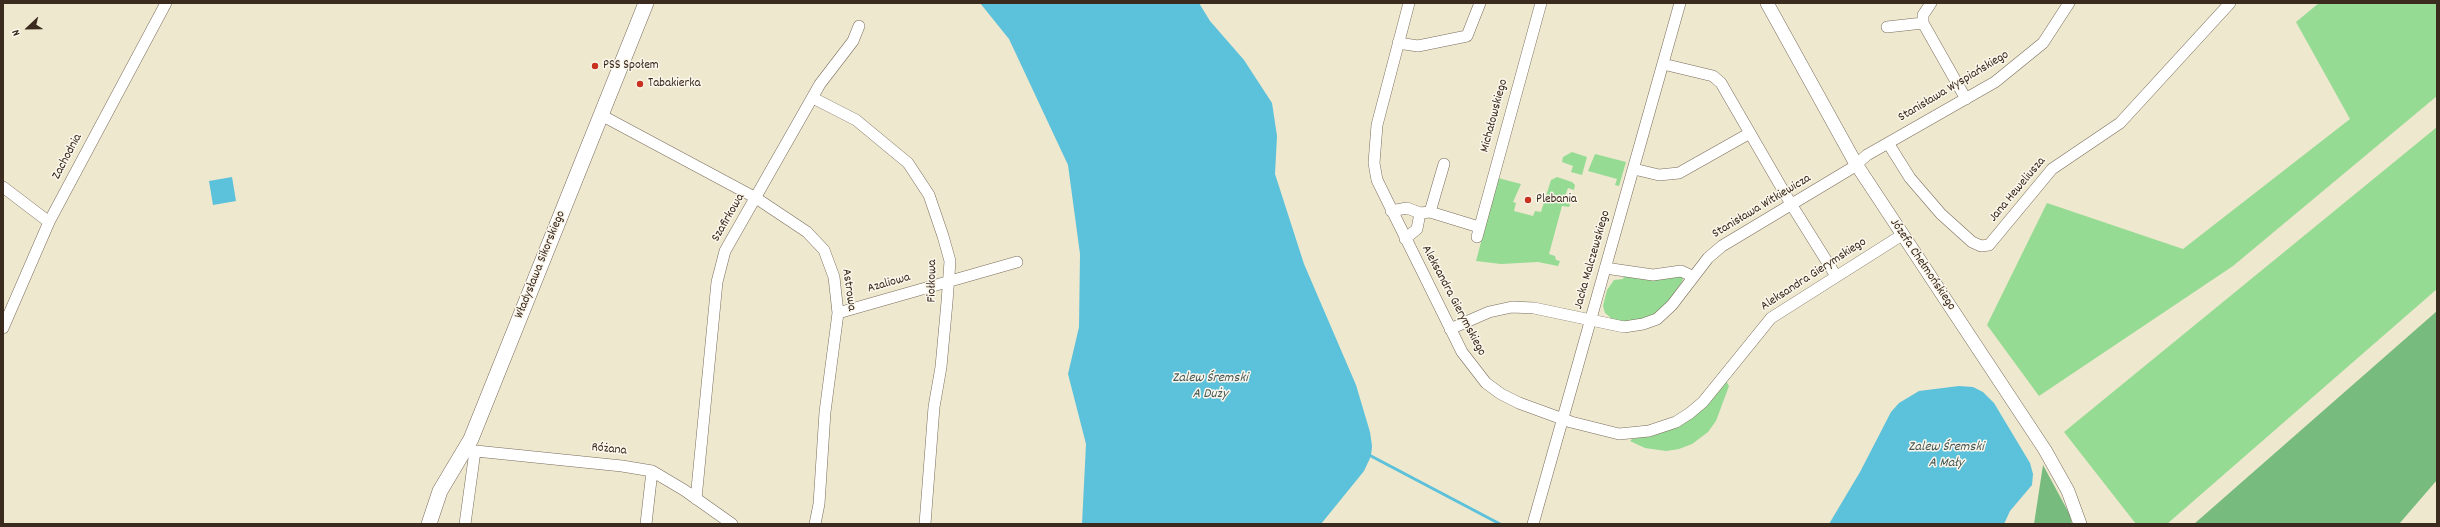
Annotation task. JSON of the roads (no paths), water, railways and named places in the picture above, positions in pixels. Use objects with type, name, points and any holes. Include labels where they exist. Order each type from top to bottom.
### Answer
[{"type":"main road","name":"Władysława Sikorskiego","points":[[429,524],[440,491],[471,450],[646,3]]},
{"type":"street","name":"Zachodnia","points":[[3,328],[49,222],[166,3]]},
{"type":"street","name":"Aleksandra Gierymskiego","points":[[1409,3],[1379,114],[1374,154],[1377,180],[1450,329],[1471,366],[1493,389],[1519,403],[1602,431],[1626,434],[1649,431],[1676,422],[1703,402],[1771,318],[1902,235]]},
{"type":"street","points":[[1398,43],[1418,46],[1467,36],[1480,3]]},
{"type":"street","name":"Michałowskiego","points":[[1425,212],[1478,232],[1541,3]]},
{"type":"street","name":"Jacka Malczewskiego","points":[[1533,524],[1680,3]]},
{"type":"street","name":"Józefa Chełmońskiego","points":[[1767,3],[1856,164],[2045,450],[2068,491],[2080,524]]},
{"type":"street","points":[[1931,3],[1923,16],[1923,23],[1966,99]]},
{"type":"street","name":"Stanisława Wyspiańskiego","points":[[1856,164],[1863,157],[1966,99],[2000,78],[2038,49],[2058,23],[2069,3]]},
{"type":"street","name":"Jana Heweliusza","points":[[1888,143],[1910,178],[1942,214],[1972,242],[1981,246],[1989,245],[2052,169],[2068,157],[2109,132],[2126,118],[2230,3]]},
{"type":"street","points":[[1887,27],[1923,23]]},
{"type":"street","name":"Szafirkowa","points":[[696,499],[718,282],[725,251],[820,84],[853,41],[859,26]]},
{"type":"street","points":[[1663,64],[1716,78],[1724,87],[1791,204],[1836,276]]},
{"type":"street","name":"Fiołkowa","points":[[813,98],[856,120],[908,163],[929,195],[936,213],[950,261],[942,367],[934,407],[925,524]]},
{"type":"street","name":"Astrowa","points":[[601,115],[756,198],[807,232],[824,250],[834,277],[838,313],[825,412],[819,504],[815,524]]},
{"type":"street","points":[[1634,169],[1659,175],[1679,173],[1750,133]]},
{"type":"street","points":[[1405,239],[1417,229],[1444,164]]},
{"type":"street","name":"Stanisława Witkiewicza","points":[[1450,329],[1489,312],[1512,307],[1534,308],[1624,327],[1650,322],[1666,311],[1692,276],[1722,246],[1856,164]]},
{"type":"street","points":[[3,187],[49,222]]},
{"type":"street","points":[[1391,211],[1403,207],[1425,212]]},
{"type":"street","name":"Azaliowa","points":[[838,313],[1017,262]]},
{"type":"street","points":[[1605,268],[1653,275],[1681,271],[1692,276]]},
{"type":"street","name":"Różana","points":[[471,450],[622,466],[652,471],[732,524]]},
{"type":"street","name":"Władysława Sikorskiego","points":[[465,524],[471,450]]},
{"type":"street","points":[[646,524],[652,471]]},
{"type":"water","name":"Zalew Śremski A Duży","points":[[980,3],[1199,3],[1210,21],[1244,60],[1272,103],[1277,136],[1275,174],[1304,264],[1356,385],[1370,432],[1372,446],[1371,456],[1364,471],[1321,524],[1082,524],[1086,444],[1068,374],[1079,327],[1080,254],[1068,165],[1009,39]]},
{"type":"water","points":[[232,177],[236,201],[213,205],[209,181]]},
{"type":"water","name":"Zalew Śremski A Mały","points":[[1959,386],[1973,387],[1983,392],[1994,403],[2030,463],[2033,474],[2032,485],[2010,511],[2004,524],[1829,524],[1860,472],[1891,412],[1899,403],[1919,391]]},
{"type":"waterway","points":[[1371,456],[1500,524]]},
{"type":"place","name":"PSS Społem","points":[[595,66]]},
{"type":"place","name":"Tabakierka","points":[[640,84]]},
{"type":"place","name":"Plebania","points":[[1528,200]]}]
